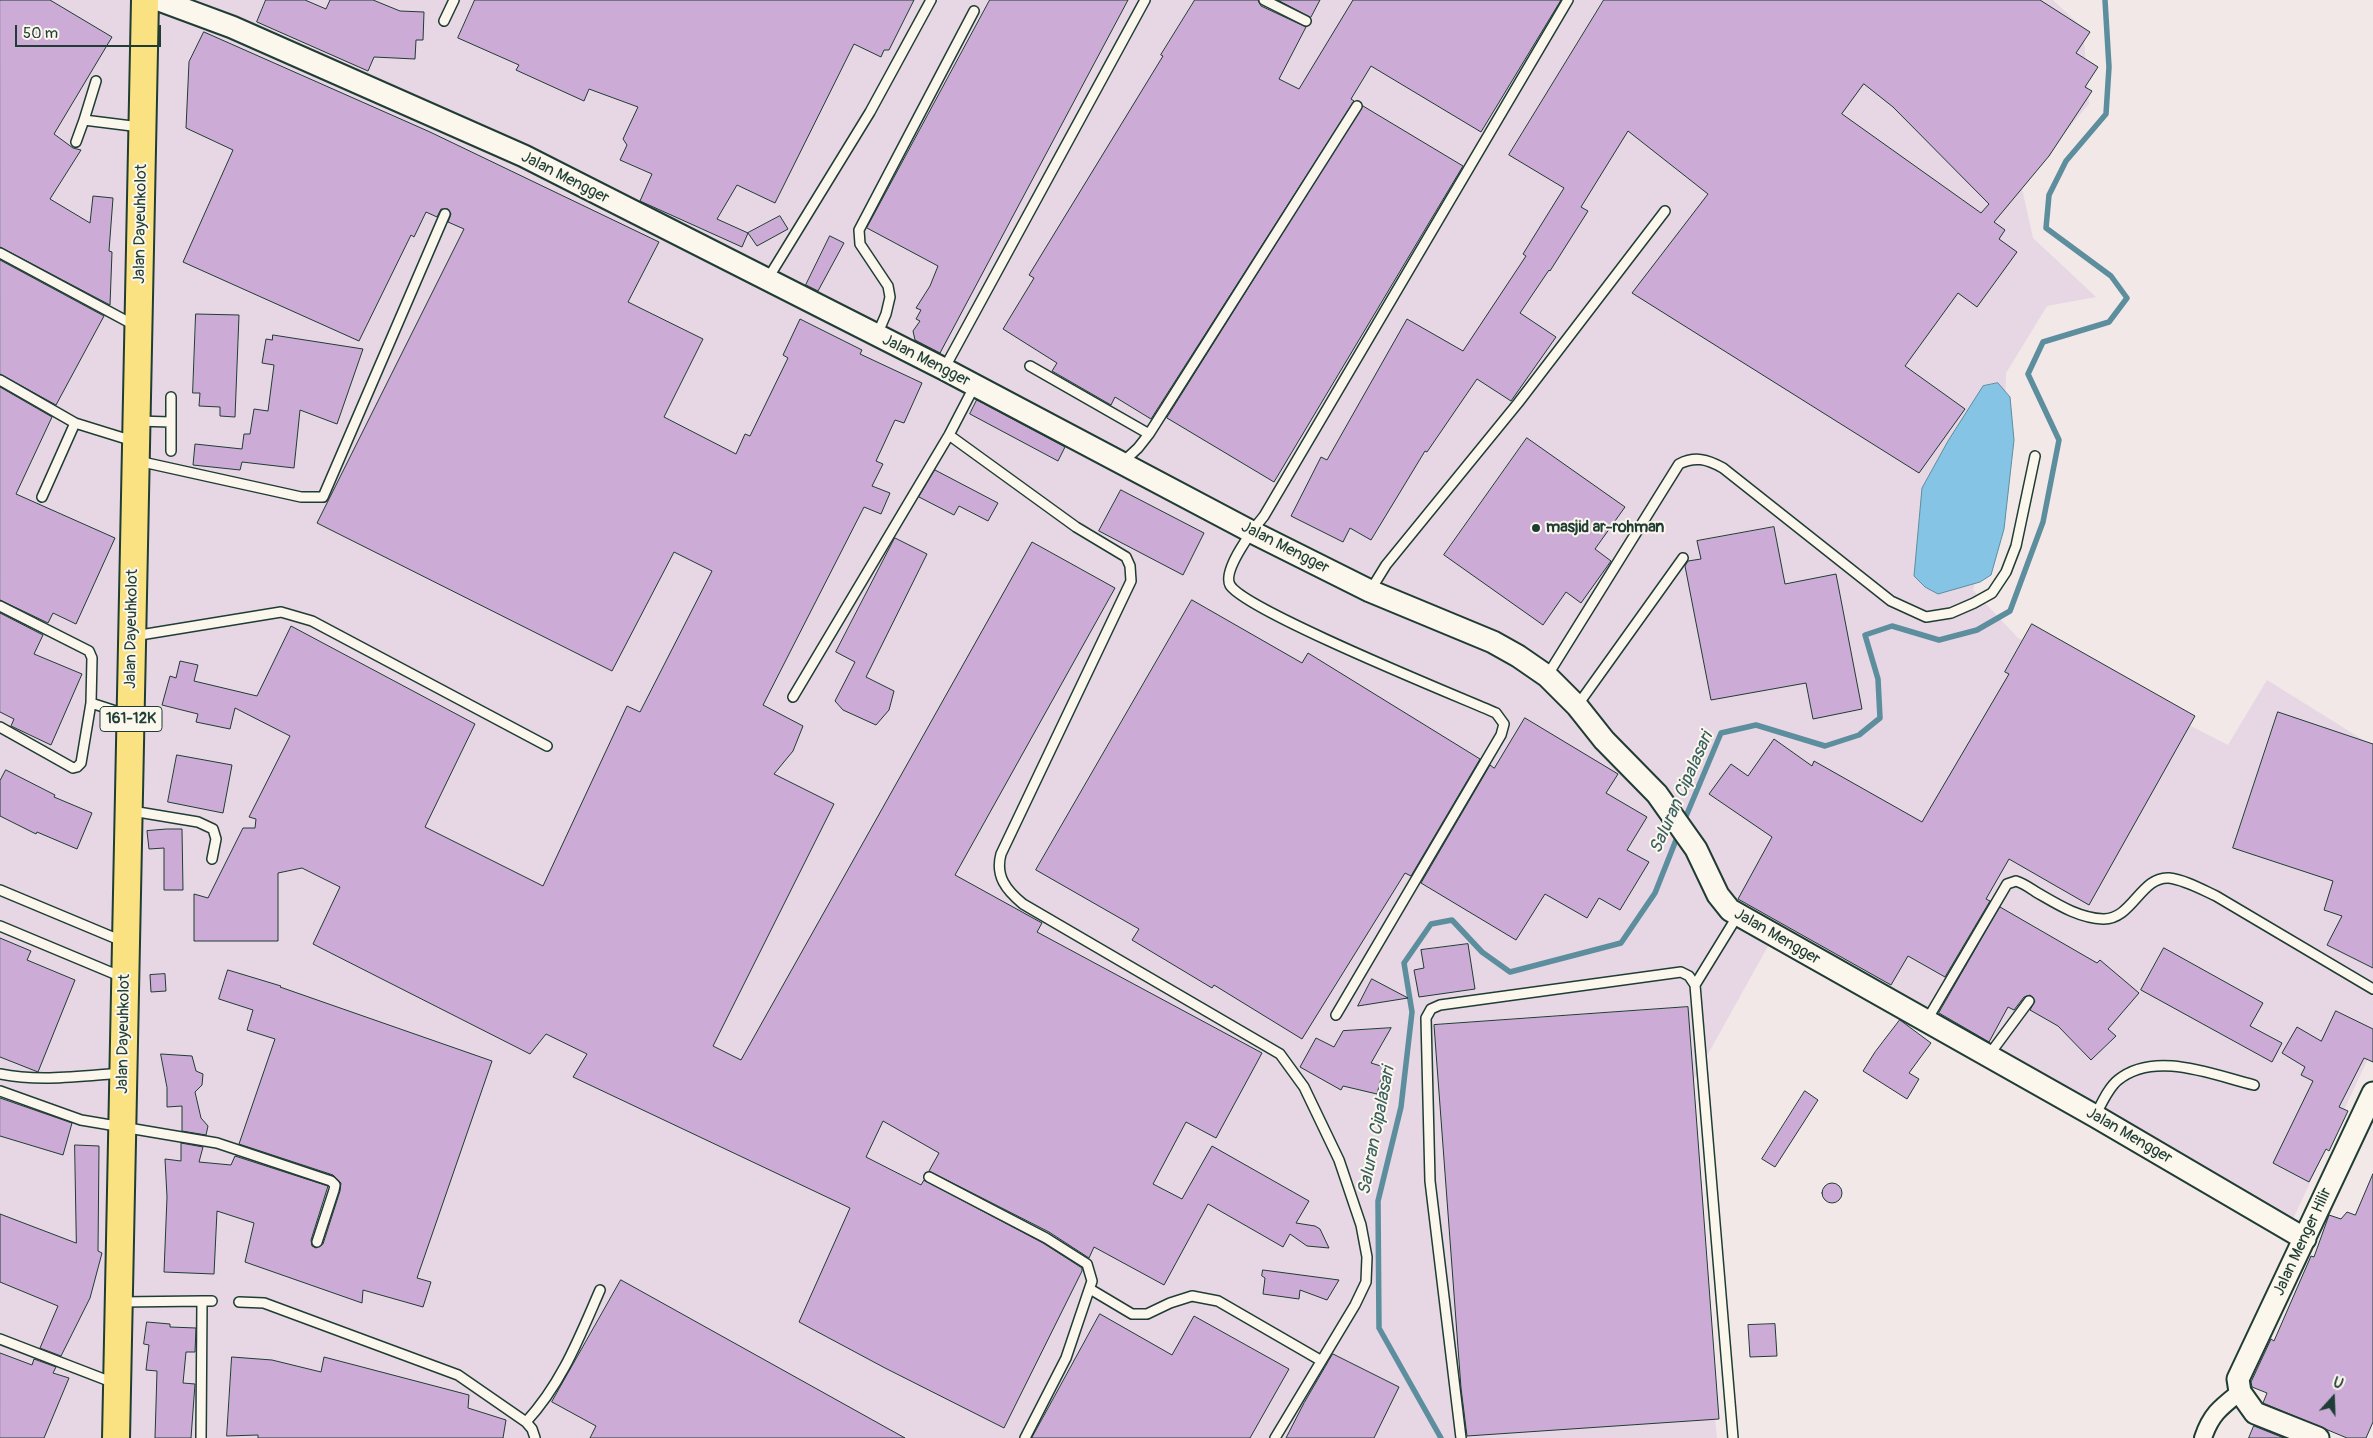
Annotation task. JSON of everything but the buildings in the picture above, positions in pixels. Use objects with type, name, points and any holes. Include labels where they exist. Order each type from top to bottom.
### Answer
[{"type":"main road","name":"Jalan Dayeuhkolot","points":[[116,1438],[145,0]]},
{"type":"street","name":"Jalan Mengger","points":[[159,0],[232,27],[524,156],[944,368],[1252,532],[1370,591],[1493,642],[1518,656],[1547,676],[1577,706],[1604,740],[1657,794],[1696,850],[1718,896],[1724,904],[1738,915],[2095,1116],[2306,1239]]},
{"type":"street","name":"Jalan Menger Hilir","points":[[2240,1392],[2238,1380],[2243,1368],[2306,1239],[2373,1093]]},
{"type":"street","points":[[2203,1438],[2209,1421],[2220,1408],[2240,1392],[2255,1413],[2318,1438]]},
{"type":"lane","points":[[444,21],[454,0]]},
{"type":"lane","points":[[767,280],[870,112],[931,0]]},
{"type":"lane","points":[[944,368],[1145,0]]},
{"type":"lane","points":[[1264,0],[1306,21]]},
{"type":"lane","points":[[1336,1015],[1504,730],[1504,724],[1496,713],[1288,622],[1245,598],[1230,586],[1228,576],[1237,555],[1568,0]]},
{"type":"lane","points":[[877,335],[886,314],[890,297],[888,286],[860,244],[859,230],[974,11]]},
{"type":"lane","points":[[76,142],[96,81]]},
{"type":"lane","points":[[1123,462],[1148,434],[1357,106]]},
{"type":"lane","points":[[84,120],[143,127]]},
{"type":"lane","points":[[1370,591],[1386,565],[1518,403],[1665,211]]},
{"type":"lane","points":[[0,380],[75,423],[136,441],[302,497],[323,497],[445,214]]},
{"type":"lane","points":[[0,253],[138,328]]},
{"type":"lane","points":[[1030,366],[1148,434]]},
{"type":"lane","points":[[793,697],[948,435],[974,385]]},
{"type":"lane","points":[[170,451],[171,397]]},
{"type":"lane","points":[[136,441],[170,422]]},
{"type":"lane","points":[[42,497],[75,423]]},
{"type":"lane","points":[[948,435],[1076,526],[1126,557],[1130,566],[1131,581],[1001,854],[998,864],[1008,892],[1023,904],[1280,1054],[1304,1087],[1339,1160],[1361,1224],[1367,1257],[1366,1282],[1355,1305],[1320,1360],[1275,1438]]},
{"type":"lane","points":[[1547,676],[1679,464],[1690,458],[1709,460],[1723,468],[1891,601],[1926,617],[1951,613],[1992,593],[2006,572],[2016,546],[2035,456]]},
{"type":"lane","points":[[1577,706],[1683,558]]},
{"type":"lane","points":[[0,606],[89,651],[92,658],[91,703],[81,763],[77,767],[73,768],[0,727]]},
{"type":"lane","points":[[132,636],[281,612],[312,621],[547,746]]},
{"type":"lane","points":[[91,703],[131,715]]},
{"type":"lane","points":[[128,810],[198,822],[213,829],[216,838],[212,859]]},
{"type":"lane","points":[[1926,1022],[2007,884],[2016,881],[2069,911],[2088,917],[2106,919],[2122,913],[2152,883],[2168,878],[2192,885],[2216,896],[2373,989]]},
{"type":"lane","points":[[0,890],[126,943]]},
{"type":"lane","points":[[1695,985],[1738,915]]},
{"type":"lane","points":[[0,926],[125,979]]},
{"type":"lane","points":[[1461,1438],[1430,1181],[1426,1018],[1432,1009],[1440,1005],[1681,972],[1689,976],[1695,985],[1733,1438]]},
{"type":"lane","points":[[1988,1056],[2029,1001]]},
{"type":"lane","points":[[2095,1116],[2116,1082],[2133,1070],[2169,1065],[2254,1085]]},
{"type":"lane","points":[[0,1074],[22,1078],[46,1078],[123,1073]]},
{"type":"lane","points":[[0,1091],[81,1120],[217,1143],[331,1181],[335,1185],[334,1190],[317,1242]]},
{"type":"lane","points":[[929,1177],[1046,1238],[1088,1264],[1092,1280],[1090,1289],[1066,1358],[1025,1438]]},
{"type":"lane","points":[[1090,1289],[1132,1314],[1147,1314],[1170,1303],[1192,1296],[1218,1301],[1320,1360]]},
{"type":"lane","points":[[526,1422],[545,1402],[568,1362],[600,1290]]},
{"type":"lane","points":[[202,1301],[202,1438]]},
{"type":"lane","points":[[118,1302],[212,1301]]},
{"type":"lane","points":[[239,1302],[264,1304],[458,1375],[526,1422],[536,1438]]},
{"type":"lane","points":[[0,1339],[117,1384]]},
{"type":"shaded area","points":[[0,0],[2053,0],[2083,28],[2089,104],[2021,184],[2033,238],[2096,297],[2047,306],[2006,373],[2003,480],[1973,590],[2018,638],[2228,745],[2267,680],[2373,746],[2373,1048],[2286,1234],[1768,946],[1683,1099],[1717,1438],[0,1438]]},
{"type":"water","points":[[1998,383],[2010,397],[2014,440],[2004,529],[1991,575],[1980,582],[1938,594],[1925,587],[1914,576],[1922,488],[1948,441],[1983,386]]},
{"type":"waterway","name":"Saluran Cipalasari","points":[[1684,821],[1721,733],[1756,725],[1825,746],[1859,735],[1880,718],[1878,679],[1865,635],[1892,626],[1939,640],[1977,630],[2010,611],[2043,522],[2059,440],[2028,374],[2043,342],[2109,322],[2127,298],[2111,276],[2046,228],[2049,195],[2066,161],[2106,114],[2109,67],[2105,0]]},
{"type":"waterway","name":"Saluran Cipalasari","points":[[1441,1438],[1379,1328],[1378,1201],[1401,1107],[1412,1012],[1404,963],[1431,924],[1452,920],[1482,952],[1510,972],[1621,943],[1655,893],[1678,835]]},
{"type":"place","name":"masjid ar-rohman","points":[[1536,528]]}]
